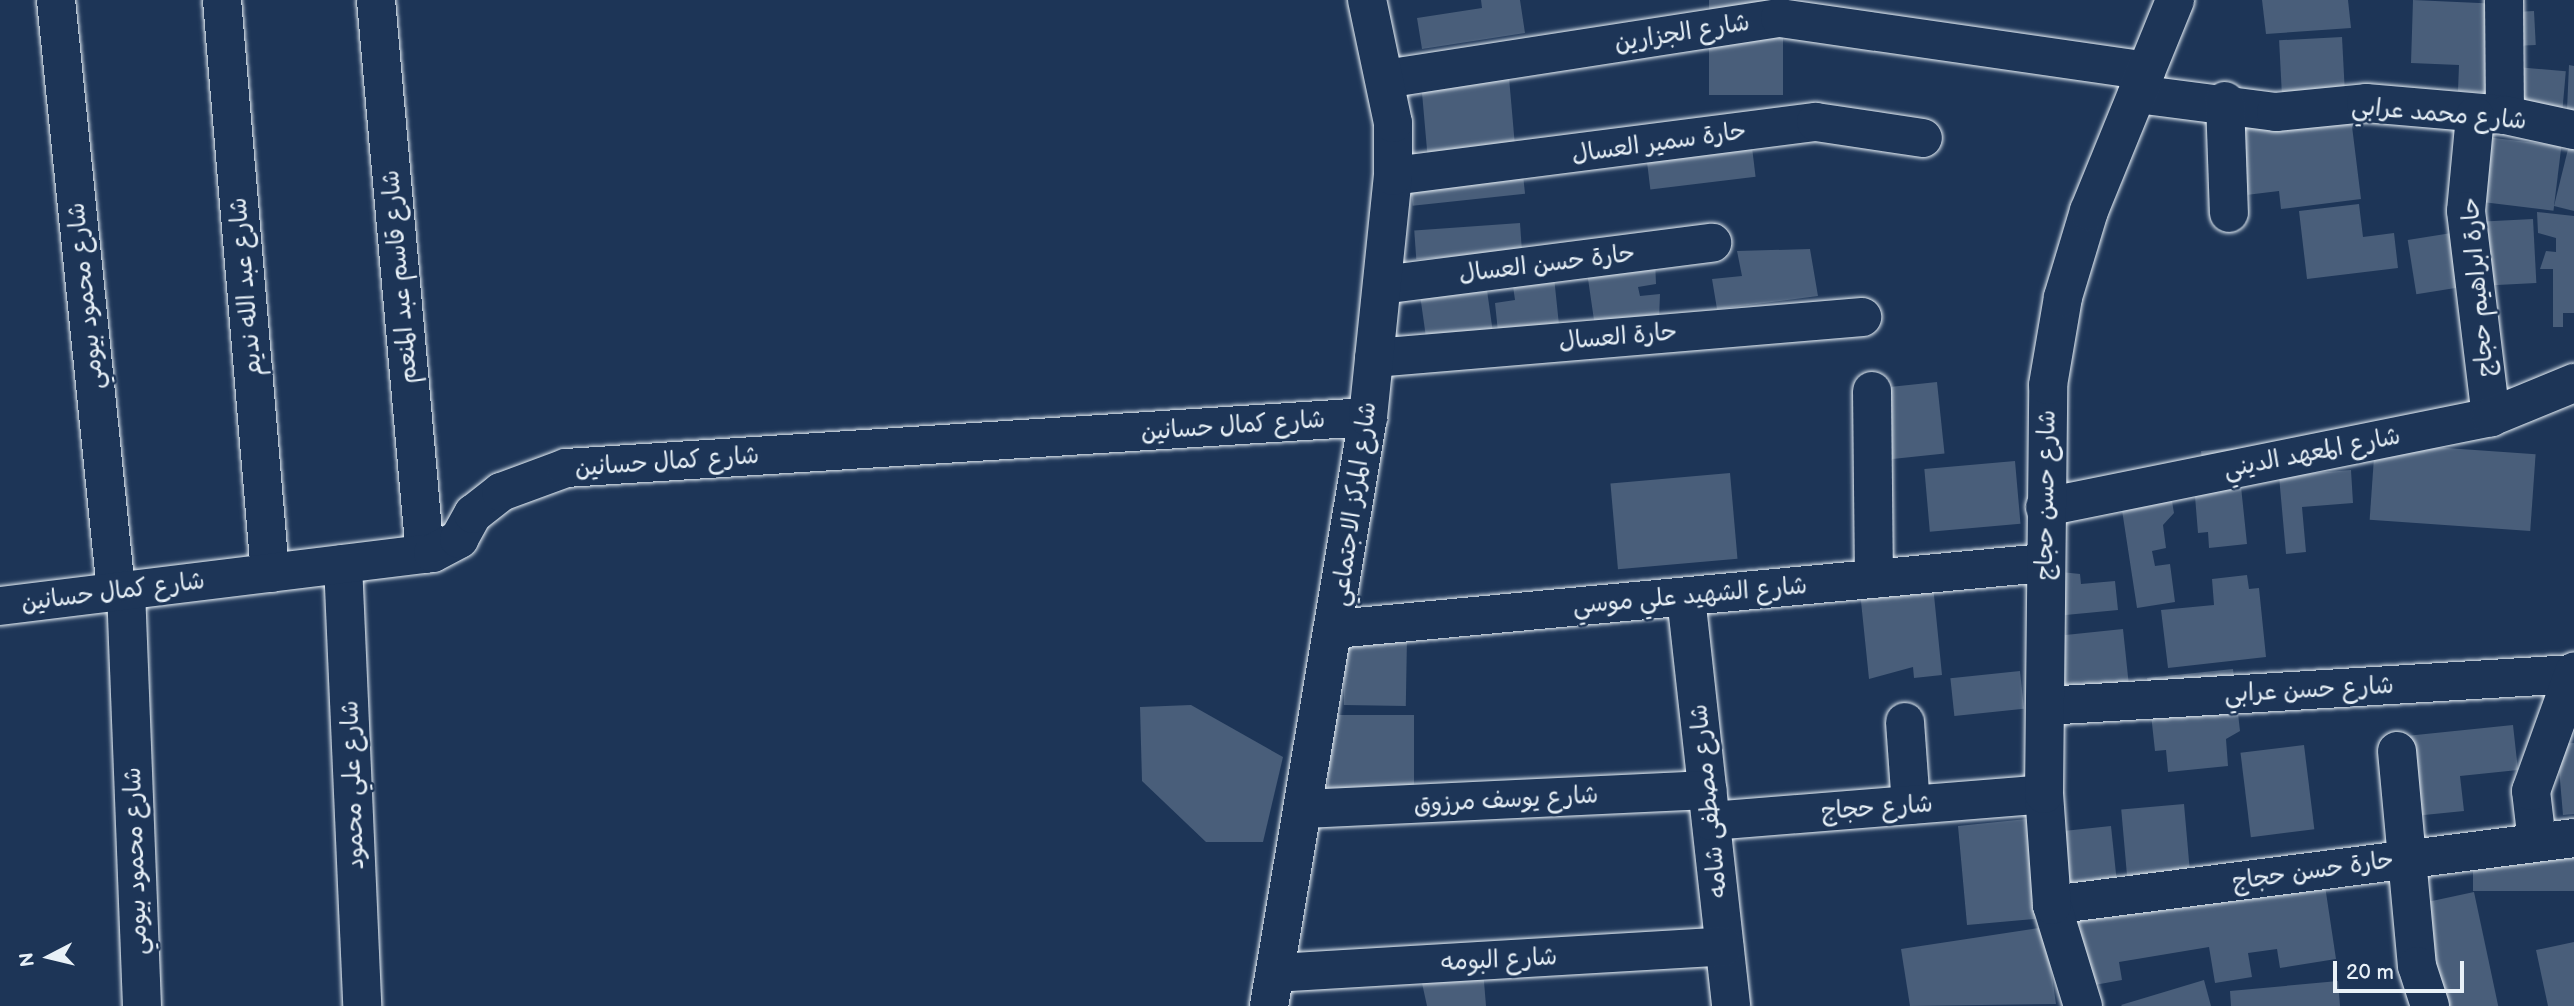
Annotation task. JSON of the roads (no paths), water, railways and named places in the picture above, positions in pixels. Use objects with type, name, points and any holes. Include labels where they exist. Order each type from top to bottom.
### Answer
[{"type":"street","name":"شارع محمود بيومي","points":[[56,0],[121,591],[142,1006]]},
{"type":"street","name":"شارع عبد الله نديم","points":[[222,0],[270,573]]},
{"type":"street","name":"شارع قاسم عبد المنعم","points":[[376,0],[425,554]]},
{"type":"street","name":"شارع المركز الاجتماعي","points":[[1272,990],[1335,629],[1368,417],[1393,176],[1385,79],[1367,0]]},
{"type":"street","name":"شارع حسن حجاج","points":[[2083,1006],[2052,905],[2045,794],[2044,563],[2048,385],[2063,297],[2089,211],[2175,0]]},
{"type":"street","name":"حارة ابراهيم حجاج","points":[[2491,416],[2466,211],[2490,116],[2504,0]]},
{"type":"street","name":"شارع الجزارين","points":[[1385,79],[1780,18],[2141,82]]},
{"type":"street","name":"شارع محمد عرابي","points":[[2141,82],[2276,112],[2366,103],[2490,116],[2574,130]]},
{"type":"street","points":[[2220,206],[2225,101]]},
{"type":"street","name":"حارة سمير العسال","points":[[1393,176],[1816,122],[1923,138]]},
{"type":"street","name":"حارة حسن العسال","points":[[1382,285],[1712,243]]},
{"type":"street","name":"حارة العسال","points":[[1374,358],[1862,317]]},
{"type":"street","name":"شارع المعهد الديني","points":[[2045,507],[2491,416],[2574,383]]},
{"type":"street","points":[[1871,391],[1874,579]]},
{"type":"street","name":"شارع كمال حسانين","points":[[0,606],[425,554],[459,539],[473,514],[501,492],[566,468],[1368,417]]},
{"type":"street","name":"شارع الشهيد علي موسي","points":[[1335,629],[2044,563]]},
{"type":"street","name":"شارع علي محمود","points":[[344,564],[362,1006]]},
{"type":"street","name":"شارع مصطفى شامه","points":[[1686,597],[1731,1006]]},
{"type":"street","points":[[2556,840],[2531,791],[2574,673]]},
{"type":"street","name":"شارع حسن عرابي","points":[[2045,706],[2574,673]]},
{"type":"street","points":[[1905,722],[1911,805]]},
{"type":"street","points":[[2397,751],[2403,859],[2417,966],[2427,1006]]},
{"type":"street","name":"شارع حجاج","points":[[1709,806],[1911,805],[2045,794]]},
{"type":"street","name":"شارع يوسف مرزوق","points":[[1304,809],[1709,806]]},
{"type":"street","name":"حارة حسن حجاج","points":[[2052,905],[2556,840]]},
{"type":"street","name":"شارع البومه","points":[[1272,990],[1724,946]]}]
